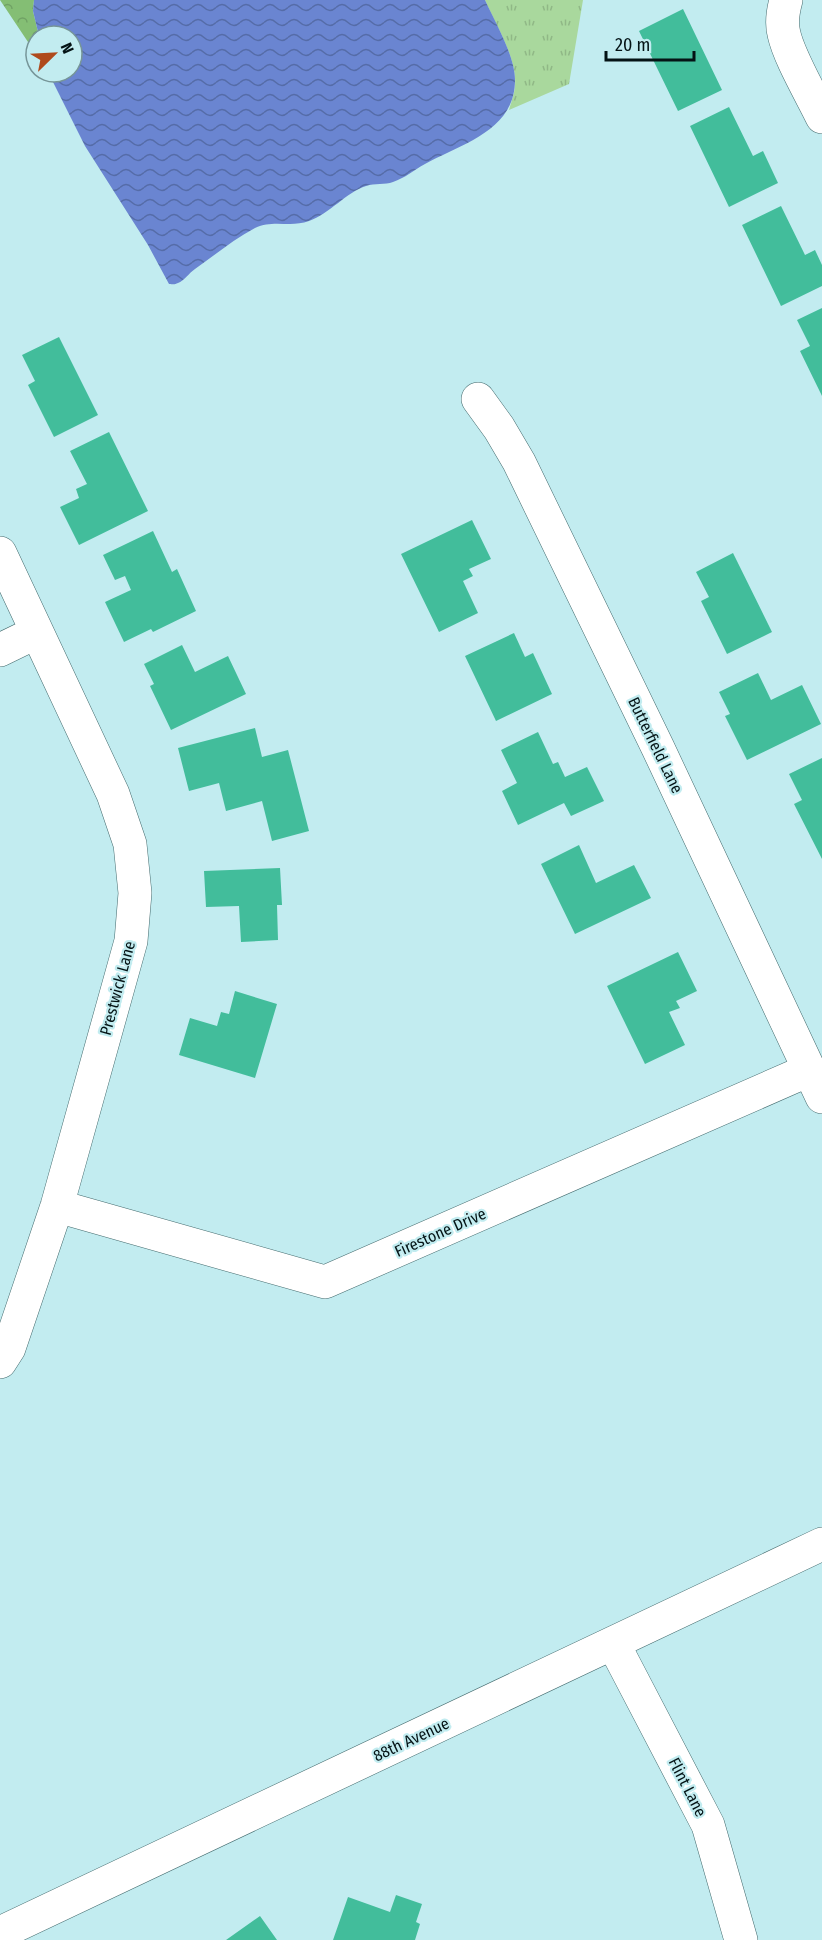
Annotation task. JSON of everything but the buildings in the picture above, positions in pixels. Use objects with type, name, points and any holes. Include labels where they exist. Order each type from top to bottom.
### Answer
[{"type":"street","points":[[786,0],[783,13],[783,33],[822,117]]},
{"type":"street","name":"Butterfield Lane","points":[[478,399],[519,462],[658,748],[816,1084]]},
{"type":"street","name":"Prestwick Lane","points":[[0,554],[113,794],[129,844],[135,893],[131,941],[57,1206],[9,1348],[0,1362]]},
{"type":"street","points":[[0,650],[38,633]]},
{"type":"street","name":"Firestone Drive","points":[[57,1206],[325,1282],[816,1084]]},
{"type":"street","name":"88th Avenue","points":[[0,1933],[822,1544]]},
{"type":"street","name":"Flint Lane","points":[[613,1643],[708,1825],[741,1940]]},
{"type":"green space","points":[[0,0],[34,0],[33,11],[36,24],[24,24],[24,36]]},
{"type":"green space","points":[[485,0],[583,0],[569,84],[509,110],[515,87],[514,69],[508,49]]},
{"type":"water","points":[[34,0],[485,0],[512,60],[515,80],[513,97],[506,112],[484,134],[397,180],[359,189],[309,221],[295,224],[269,224],[255,228],[225,247],[180,282],[169,284],[148,245],[85,146],[54,84],[84,84],[84,24],[36,24],[33,11]]}]
